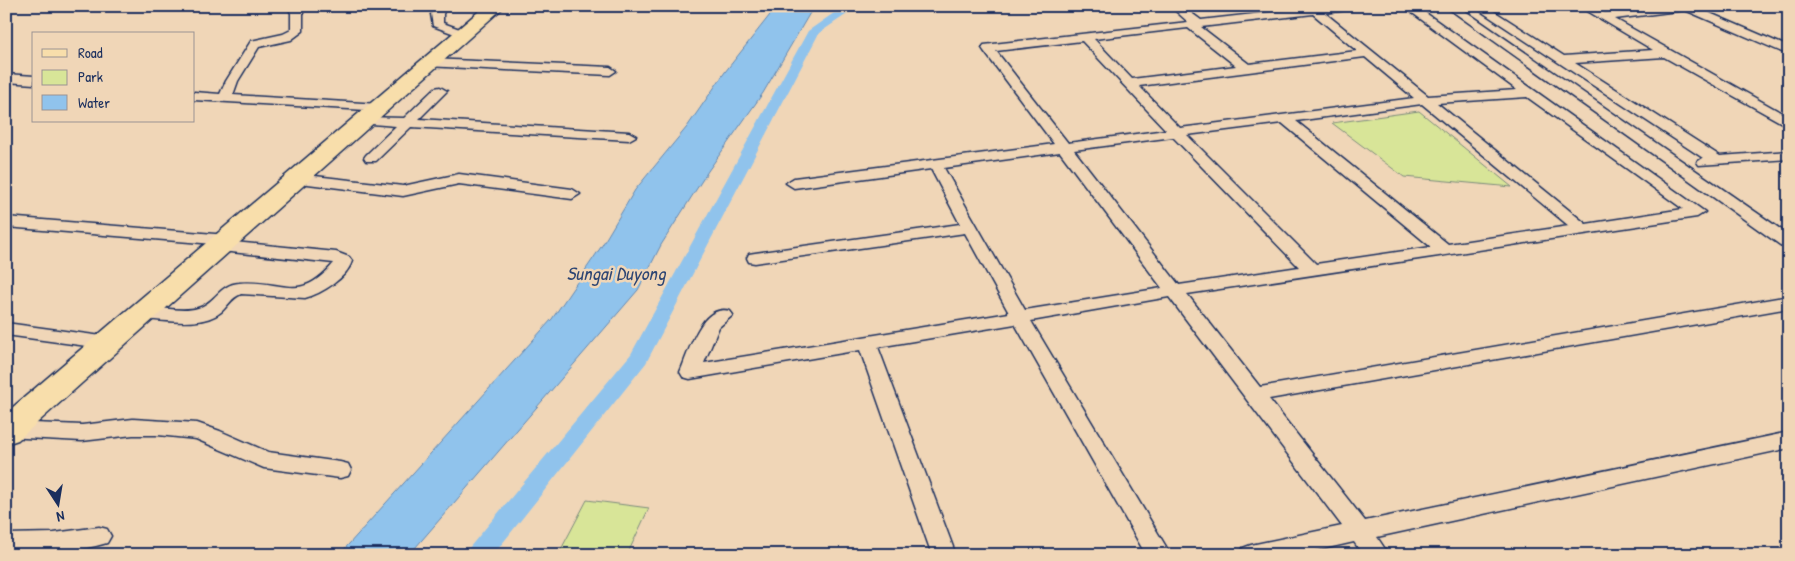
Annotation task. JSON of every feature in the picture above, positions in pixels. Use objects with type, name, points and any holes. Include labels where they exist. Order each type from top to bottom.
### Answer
[{"type":"main road","points":[[8,431],[496,6]]},
{"type":"street","points":[[225,98],[232,81],[255,44],[287,37],[297,31],[297,12],[292,6]]},
{"type":"street","points":[[441,6],[436,14],[437,24],[442,28],[464,34]]},
{"type":"street","points":[[1175,6],[1246,68]]},
{"type":"street","points":[[1354,6],[988,48],[1377,555]]},
{"type":"street","points":[[724,315],[711,324],[690,372],[1174,291],[1697,212],[1408,6]]},
{"type":"street","points":[[1450,6],[1682,166],[1789,243]]},
{"type":"street","points":[[1478,6],[1716,160]]},
{"type":"street","points":[[1584,6],[1789,123]]},
{"type":"street","points":[[1784,6],[1789,8]]},
{"type":"street","points":[[1603,16],[1690,7],[1789,51]]},
{"type":"street","points":[[1316,11],[1582,229]]},
{"type":"street","points":[[1085,37],[1130,83],[1174,133],[1312,270]]},
{"type":"street","points":[[1130,83],[1367,53]]},
{"type":"street","points":[[1564,60],[1667,53]]},
{"type":"street","points":[[430,63],[610,71]]},
{"type":"street","points":[[6,78],[32,80]]},
{"type":"street","points":[[371,158],[440,91]]},
{"type":"street","points":[[794,182],[1424,100],[1531,93]]},
{"type":"street","points":[[195,96],[372,114],[408,122],[629,136]]},
{"type":"street","points":[[1284,118],[1444,250]]},
{"type":"street","points":[[1682,166],[1716,160],[1789,155]]},
{"type":"street","points":[[935,164],[1020,317],[1159,555]]},
{"type":"street","points":[[297,179],[402,190],[459,179],[572,194]]},
{"type":"street","points":[[6,222],[224,243],[336,257],[343,261],[342,265],[320,287],[305,293],[239,288],[227,293],[214,308],[199,314],[143,313]]},
{"type":"street","points":[[755,258],[970,227]]},
{"type":"street","points":[[1254,395],[1789,302]]},
{"type":"street","points":[[6,329],[109,343]]},
{"type":"street","points":[[867,342],[944,555]]},
{"type":"street","points":[[8,431],[82,433],[133,427],[158,427],[197,431],[213,436],[264,460],[340,470]]},
{"type":"street","points":[[1251,555],[1358,530],[1789,440]]},
{"type":"street","points":[[6,544],[54,543],[99,536]]},
{"type":"green space","points":[[1419,111],[1512,187],[1404,177],[1332,123]]},
{"type":"green space","points":[[587,500],[649,508],[627,555],[558,555]]},
{"type":"water","name":"Sungai Duyong","points":[[777,6],[814,6],[763,93],[708,171],[661,245],[638,290],[409,555],[339,555],[552,319],[601,247],[635,190],[687,127],[725,72]]},
{"type":"waterway","points":[[478,555],[639,358],[814,31],[853,6]]}]
